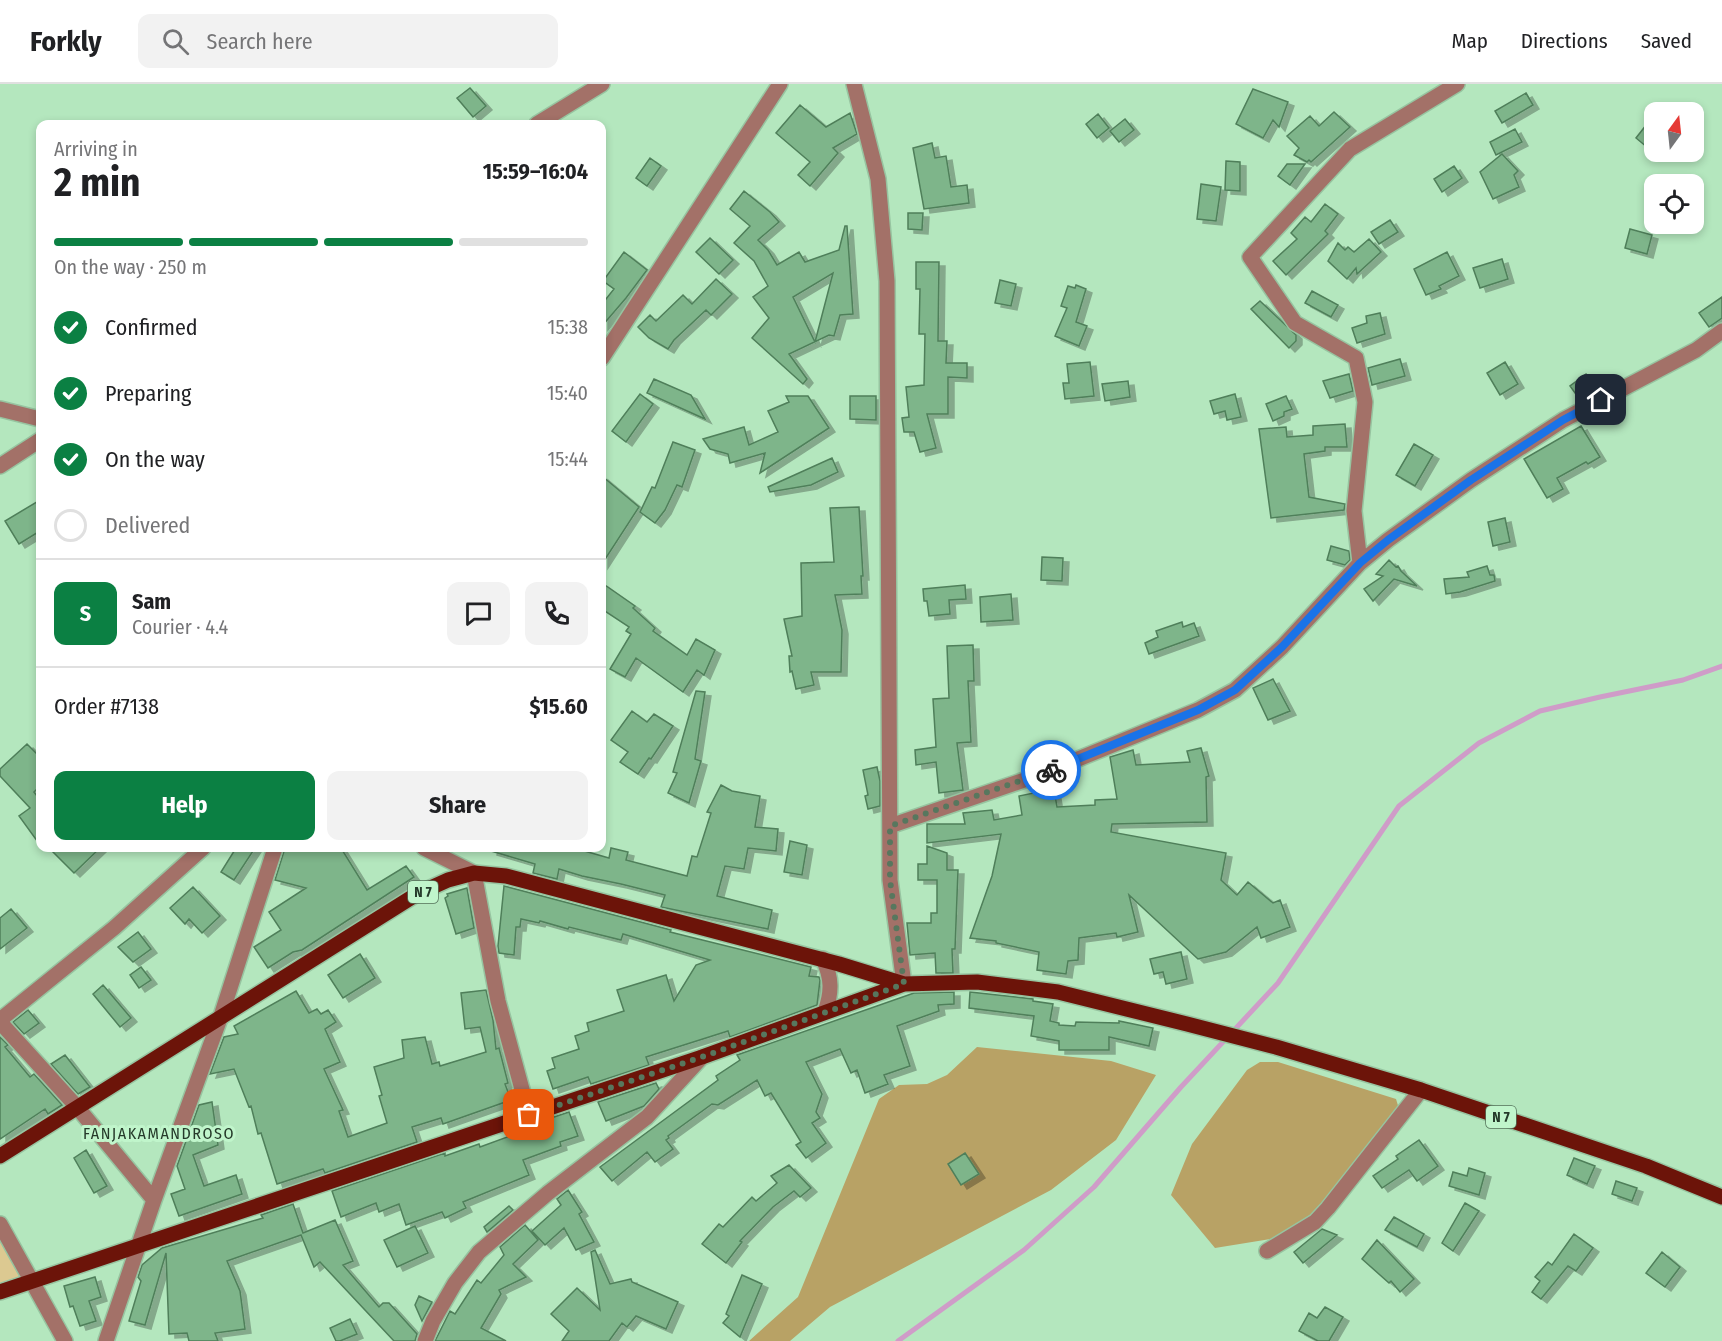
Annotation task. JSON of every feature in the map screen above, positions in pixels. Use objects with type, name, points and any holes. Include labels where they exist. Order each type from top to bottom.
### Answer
[{"type":"main road","name":"N 7","points":[[0,1156],[417,894],[448,880],[474,873],[506,876],[823,959],[904,984]]},
{"type":"main road","name":"N 7","points":[[0,1292],[702,1057],[904,984],[977,982],[1058,992],[1276,1047],[1421,1090],[1646,1166],[1722,1197]]},
{"type":"street","points":[[544,120],[602,84]]},
{"type":"street","points":[[606,352],[780,84]]},
{"type":"street","points":[[854,84],[878,179],[887,281],[890,880],[904,984]]},
{"type":"street","points":[[1360,563],[1354,511],[1365,402],[1356,358],[1295,323],[1250,256],[1350,149],[1457,84]]},
{"type":"street","points":[[890,826],[1039,775],[1198,710],[1235,690],[1282,647],[1360,563],[1388,540],[1471,480],[1563,420],[1696,350],[1722,331]]},
{"type":"street","points":[[0,410],[36,418]]},
{"type":"street","points":[[0,466],[36,443]]},
{"type":"street","points":[[154,1200],[77,1107],[0,1021],[114,928],[199,852]]},
{"type":"street","points":[[106,1341],[221,1016],[274,852]]},
{"type":"street","points":[[432,852],[474,873],[498,1002],[529,1115]]},
{"type":"street","points":[[823,959],[831,975],[831,994],[825,1012]]},
{"type":"street","points":[[425,1341],[433,1321],[455,1283],[479,1252],[548,1193],[647,1117],[702,1057]]},
{"type":"street","points":[[1267,1251],[1315,1222],[1322,1215],[1421,1090]]},
{"type":"street","points":[[0,1224],[65,1341]]},
{"type":"shaded area","points":[[977,1047],[1111,1061],[1156,1075],[1116,1140],[1051,1190],[830,1307],[790,1341],[749,1341],[798,1297],[879,1099],[899,1085],[927,1084],[947,1075]]},
{"type":"shaded area","points":[[1260,1062],[1278,1062],[1396,1099],[1400,1112],[1316,1212],[1282,1237],[1215,1248],[1171,1195],[1192,1144],[1247,1070]]},
{"type":"shaded area","points":[[0,1236],[24,1278],[0,1286]]},
{"type":"building","points":[[470,88],[486,106],[473,117],[457,98]]},
{"type":"building","points":[[1253,89],[1288,102],[1279,127],[1273,120],[1263,138],[1236,124]]},
{"type":"building","points":[[1526,93],[1533,105],[1502,123],[1495,111]]},
{"type":"building","points":[[800,105],[826,127],[850,113],[857,134],[833,148],[838,153],[810,186],[798,175],[810,162],[776,133]]},
{"type":"building","points":[[1334,112],[1350,127],[1311,162],[1294,155],[1299,148],[1287,136],[1310,116],[1319,126]]},
{"type":"building","points":[[1098,114],[1109,128],[1097,138],[1086,124]]},
{"type":"building","points":[[1125,119],[1134,130],[1119,142],[1110,131]]},
{"type":"building","points":[[1644,128],[1644,145],[1636,138]]},
{"type":"building","points":[[1515,129],[1522,142],[1496,155],[1490,142]]},
{"type":"building","points":[[932,143],[935,158],[946,156],[951,187],[967,185],[969,203],[924,209],[913,148]]},
{"type":"building","points":[[1502,154],[1518,171],[1514,175],[1519,187],[1493,199],[1480,172]]},
{"type":"building","points":[[650,158],[661,166],[647,186],[636,178]]},
{"type":"building","points":[[1226,161],[1240,162],[1240,191],[1225,190]]},
{"type":"building","points":[[1287,164],[1305,164],[1290,185],[1278,176]]},
{"type":"building","points":[[1454,166],[1462,178],[1442,192],[1434,179]]},
{"type":"building","points":[[1201,184],[1221,187],[1216,221],[1197,219]]},
{"type":"building","points":[[744,191],[779,222],[758,240],[768,250],[777,265],[799,252],[805,262],[839,250],[845,226],[847,226],[853,314],[840,315],[834,336],[829,335],[815,342],[789,354],[807,379],[803,384],[752,338],[769,318],[753,297],[768,286],[754,261],[734,243],[750,226],[730,209]],"holes":[[[833,273],[815,342],[793,297]]]},
{"type":"building","points":[[1325,204],[1338,214],[1325,231],[1328,234],[1286,275],[1273,261],[1297,239],[1291,233],[1305,217],[1311,222]]},
{"type":"building","points":[[908,213],[923,213],[922,230],[908,229]]},
{"type":"building","points":[[1390,220],[1398,232],[1379,244],[1371,232]]},
{"type":"building","points":[[1630,229],[1652,235],[1647,254],[1625,248]]},
{"type":"building","points":[[710,238],[733,260],[719,274],[696,252]]},
{"type":"building","points":[[1369,239],[1381,252],[1357,274],[1356,268],[1347,279],[1328,261],[1338,243],[1345,250],[1348,247],[1354,252]]},
{"type":"building","points":[[624,252],[647,270],[606,321],[606,299],[614,289],[606,283],[606,277]]},
{"type":"building","points":[[1447,252],[1459,276],[1439,286],[1441,289],[1426,295],[1414,269]]},
{"type":"building","points":[[1502,259],[1508,279],[1480,288],[1473,268]]},
{"type":"building","points":[[916,262],[939,262],[938,341],[947,341],[946,363],[967,363],[967,378],[948,377],[948,414],[927,414],[936,448],[920,452],[914,432],[904,432],[902,418],[909,417],[906,387],[924,385],[925,334],[919,334],[920,289],[916,289]]},
{"type":"building","points":[[716,279],[732,294],[711,315],[706,310],[674,340],[668,349],[649,338],[638,327],[650,315],[656,321],[683,295],[692,304]]},
{"type":"building","points":[[1000,280],[1016,284],[1011,306],[995,303]]},
{"type":"building","points":[[1076,285],[1086,289],[1076,322],[1087,326],[1079,346],[1055,336],[1067,308],[1061,306],[1068,286],[1075,288]]},
{"type":"building","points":[[1312,291],[1338,305],[1331,317],[1305,303]]},
{"type":"building","points":[[1722,297],[1722,318],[1709,327],[1699,313]]},
{"type":"building","points":[[1260,301],[1296,335],[1296,341],[1289,348],[1251,309]]},
{"type":"building","points":[[1380,313],[1385,334],[1357,343],[1352,328],[1367,323],[1366,316]]},
{"type":"building","points":[[1400,359],[1405,376],[1372,385],[1368,368]]},
{"type":"building","points":[[1090,362],[1094,396],[1065,399],[1063,383],[1069,383],[1067,364]]},
{"type":"building","points":[[1505,362],[1518,384],[1500,395],[1487,373]]},
{"type":"building","points":[[1349,374],[1353,391],[1330,398],[1323,381]]},
{"type":"building","points":[[1586,374],[1596,388],[1580,400],[1570,386]]},
{"type":"building","points":[[654,379],[691,395],[705,419],[647,393]]},
{"type":"building","points":[[1128,381],[1130,397],[1105,401],[1102,384]]},
{"type":"building","points":[[640,394],[653,404],[626,442],[612,431]]},
{"type":"building","points":[[1235,394],[1241,417],[1227,420],[1225,411],[1214,414],[1210,401]]},
{"type":"building","points":[[786,396],[808,396],[829,428],[760,473],[765,453],[730,463],[728,454],[710,449],[703,439],[744,427],[749,445],[778,432],[768,411],[789,402]]},
{"type":"building","points":[[850,396],[876,396],[876,420],[850,419]]},
{"type":"building","points":[[1286,396],[1292,409],[1273,421],[1266,404]]},
{"type":"building","points":[[1345,424],[1347,447],[1325,447],[1325,451],[1304,454],[1309,497],[1345,504],[1344,510],[1271,518],[1259,429],[1286,427],[1287,437],[1313,435],[1313,426]]},
{"type":"building","points":[[1581,426],[1600,457],[1557,478],[1563,489],[1547,498],[1524,459]]},
{"type":"building","points":[[673,442],[695,450],[682,487],[677,485],[665,510],[655,523],[640,512],[652,487],[655,488]]},
{"type":"building","points":[[1414,444],[1433,455],[1415,486],[1396,475]]},
{"type":"building","points":[[832,458],[838,472],[811,485],[770,492],[768,487]]},
{"type":"building","points":[[606,479],[639,507],[606,558]]},
{"type":"building","points":[[36,502],[36,533],[19,544],[5,521]]},
{"type":"building","points":[[859,507],[862,594],[835,595],[842,630],[841,672],[811,672],[814,685],[796,689],[792,671],[790,672],[789,656],[792,656],[784,619],[802,616],[801,563],[834,562],[830,508]]},
{"type":"building","points":[[1505,518],[1510,542],[1493,546],[1488,522]]},
{"type":"building","points":[[1331,546],[1349,551],[1350,560],[1345,565],[1327,560]]},
{"type":"building","points":[[1042,557],[1063,558],[1062,581],[1041,580]]},
{"type":"building","points":[[1389,560],[1417,586],[1394,579],[1373,601],[1364,589],[1383,576],[1376,574]]},
{"type":"building","points":[[1487,566],[1490,575],[1494,575],[1495,581],[1446,594],[1444,579],[1469,577],[1467,572]]},
{"type":"building","points":[[965,585],[966,599],[949,600],[950,614],[929,616],[923,589]]},
{"type":"building","points":[[606,586],[635,606],[633,608],[655,628],[653,631],[687,655],[696,639],[715,650],[704,675],[697,670],[683,692],[636,658],[625,677],[610,669],[631,634],[626,631],[629,627],[606,612]]},
{"type":"building","points":[[1011,594],[1013,620],[981,622],[980,597]]},
{"type":"building","points":[[1182,622],[1183,627],[1194,623],[1199,636],[1149,654],[1145,643],[1158,637],[1156,631]]},
{"type":"building","points":[[973,645],[974,681],[968,681],[971,742],[957,743],[963,790],[939,793],[936,762],[916,765],[915,750],[936,747],[933,699],[949,698],[947,646]]},
{"type":"building","points":[[1273,679],[1290,711],[1268,720],[1253,688]]},
{"type":"building","points":[[696,691],[705,692],[695,759],[701,761],[689,803],[668,793],[677,773],[673,772]]},
{"type":"building","points":[[632,711],[647,722],[654,714],[673,726],[638,774],[620,762],[628,752],[611,740]]},
{"type":"building","points":[[27,744],[36,753],[36,790],[34,792],[36,795],[36,839],[19,816],[30,808],[0,776],[0,769]]},
{"type":"building","points":[[1201,748],[1209,776],[1206,777],[1207,822],[1112,824],[1111,832],[1226,853],[1221,880],[1237,895],[1248,882],[1273,903],[1280,900],[1290,927],[1261,938],[1257,927],[1226,952],[1198,959],[1129,895],[1138,932],[1117,937],[1116,933],[1079,938],[1078,960],[1068,961],[1066,974],[1037,970],[1039,952],[996,943],[996,941],[970,938],[992,876],[1001,834],[927,843],[927,824],[965,824],[963,813],[992,810],[994,820],[1022,815],[1019,796],[1034,793],[1033,787],[1053,783],[1057,807],[1095,805],[1095,800],[1117,799],[1110,757],[1133,750],[1136,765],[1190,762],[1187,751]]},
{"type":"building","points":[[877,767],[880,781],[880,806],[868,809],[863,770]]},
{"type":"building","points":[[721,785],[732,791],[760,796],[755,827],[778,829],[776,851],[748,848],[744,869],[725,866],[717,896],[772,910],[768,929],[661,907],[665,895],[559,869],[557,879],[533,873],[535,864],[494,852],[588,852],[609,858],[611,848],[628,852],[626,860],[687,876],[692,856],[697,857],[711,813],[707,812]]},
{"type":"building","points":[[790,841],[807,845],[802,875],[784,872]]},
{"type":"building","points":[[927,846],[947,853],[947,870],[958,870],[955,949],[952,949],[953,973],[936,973],[935,953],[910,955],[907,923],[931,923],[931,913],[937,913],[937,880],[918,880],[918,864],[927,864]]},
{"type":"building","points":[[53,852],[96,852],[74,873]]},
{"type":"building","points":[[234,852],[252,852],[234,880],[221,872]]},
{"type":"building","points":[[284,852],[343,852],[367,890],[406,866],[414,877],[302,950],[293,952],[268,968],[254,947],[281,930],[269,912],[306,888],[275,880]]},
{"type":"building","points":[[504,886],[671,930],[670,932],[811,967],[809,976],[819,977],[820,980],[817,1005],[730,1037],[728,1031],[646,1057],[649,1065],[591,1084],[588,1077],[553,1089],[547,1071],[555,1068],[552,1058],[579,1049],[575,1036],[589,1031],[587,1023],[624,1011],[617,990],[666,975],[674,1001],[696,965],[710,960],[623,934],[621,940],[569,927],[568,929],[540,921],[539,923],[521,919],[520,927],[516,927],[514,955],[499,953]]},
{"type":"building","points":[[193,887],[220,916],[202,933],[189,919],[185,924],[170,908]]},
{"type":"building","points":[[467,888],[474,928],[456,934],[445,898],[447,894]]},
{"type":"building","points":[[11,909],[27,928],[0,949],[0,918]]},
{"type":"building","points":[[138,932],[151,949],[133,962],[118,947]]},
{"type":"building","points":[[1181,952],[1187,979],[1166,984],[1163,972],[1154,974],[1150,959]]},
{"type":"building","points":[[360,954],[375,978],[343,998],[328,975]]},
{"type":"building","points":[[141,967],[151,980],[139,988],[130,975]]},
{"type":"building","points":[[103,985],[131,1018],[120,1027],[93,994]]},
{"type":"building","points":[[486,990],[493,1020],[496,1049],[499,1048],[508,1083],[505,1084],[511,1100],[443,1124],[441,1118],[412,1127],[417,1142],[325,1173],[323,1169],[277,1184],[261,1133],[258,1134],[251,1106],[249,1107],[234,1069],[210,1074],[224,1037],[238,1034],[234,1026],[296,991],[309,1013],[317,1009],[321,1014],[328,1010],[336,1022],[325,1029],[340,1062],[324,1069],[343,1110],[339,1111],[348,1137],[387,1123],[374,1067],[404,1058],[402,1040],[425,1037],[432,1064],[439,1062],[440,1066],[486,1052],[480,1027],[465,1029],[461,993]]},
{"type":"building","points":[[954,992],[954,1004],[938,1005],[939,1011],[897,1026],[910,1066],[884,1075],[888,1084],[865,1093],[857,1070],[851,1073],[840,1049],[806,1062],[822,1094],[816,1112],[820,1118],[812,1123],[826,1143],[806,1158],[796,1145],[801,1142],[771,1093],[765,1096],[757,1080],[718,1105],[712,1104],[668,1136],[666,1140],[673,1149],[655,1162],[647,1152],[612,1181],[600,1167],[718,1080],[716,1076],[740,1060],[737,1055],[914,993]]},
{"type":"building","points":[[970,992],[1033,999],[1033,1001],[1053,1004],[1050,1021],[1059,1023],[1059,1025],[1075,1026],[1076,1022],[1119,1023],[1119,1021],[1153,1028],[1149,1046],[1109,1037],[1109,1050],[1059,1050],[1059,1041],[1031,1036],[1034,1016],[969,1008]]},
{"type":"building","points":[[28,1010],[39,1023],[24,1034],[13,1022]]},
{"type":"building","points":[[0,1037],[8,1045],[5,1047],[30,1077],[34,1074],[62,1105],[48,1114],[45,1109],[0,1139]]},
{"type":"building","points":[[65,1055],[90,1087],[78,1094],[51,1064]]},
{"type":"building","points":[[656,1083],[659,1089],[644,1106],[606,1121],[598,1102]]},
{"type":"building","points":[[212,1102],[218,1145],[193,1155],[204,1186],[236,1175],[242,1194],[179,1216],[171,1194],[185,1189],[177,1166],[199,1105]]},
{"type":"building","points":[[569,1112],[578,1136],[560,1142],[561,1146],[523,1160],[529,1175],[463,1202],[466,1208],[445,1218],[442,1212],[406,1225],[399,1204],[379,1212],[376,1203],[341,1217],[332,1191],[445,1153],[445,1156],[479,1144],[480,1147]]},
{"type":"building","points":[[1419,1140],[1438,1166],[1417,1181],[1409,1170],[1382,1188],[1373,1176],[1398,1159],[1396,1156]]},
{"type":"building","points":[[86,1150],[107,1186],[94,1193],[74,1158]]},
{"type":"building","points":[[965,1153],[979,1174],[961,1185],[948,1164]]},
{"type":"building","points":[[1574,1158],[1595,1166],[1587,1184],[1567,1175]]},
{"type":"building","points":[[789,1165],[811,1188],[800,1197],[794,1191],[773,1207],[740,1241],[742,1242],[726,1263],[702,1244],[719,1224],[723,1227],[752,1197],[756,1201],[777,1183],[771,1176]]},
{"type":"building","points":[[1469,1168],[1485,1173],[1479,1195],[1449,1186],[1453,1172],[1467,1176]]},
{"type":"building","points":[[1616,1181],[1637,1188],[1632,1201],[1612,1194]]},
{"type":"building","points":[[568,1190],[582,1212],[579,1214],[594,1242],[576,1250],[564,1228],[545,1245],[532,1231],[561,1205],[557,1199]]},
{"type":"building","points":[[1465,1203],[1479,1211],[1453,1251],[1442,1243]]},
{"type":"building","points":[[293,1204],[303,1233],[335,1220],[353,1261],[343,1265],[379,1307],[383,1303],[389,1303],[417,1334],[415,1341],[394,1341],[320,1262],[314,1267],[301,1235],[227,1261],[240,1291],[245,1329],[215,1333],[218,1341],[189,1341],[187,1333],[169,1334],[166,1253],[145,1325],[129,1321],[141,1281],[138,1277],[142,1265],[162,1248],[263,1218],[261,1215]]},
{"type":"building","points":[[509,1206],[513,1210],[487,1232],[484,1227]]},
{"type":"building","points":[[1394,1217],[1424,1234],[1417,1247],[1385,1230]]},
{"type":"building","points":[[525,1225],[538,1240],[513,1264],[526,1277],[499,1290],[501,1294],[481,1328],[506,1341],[435,1341],[450,1311],[455,1314],[477,1280],[481,1283],[504,1255],[500,1247]]},
{"type":"building","points":[[415,1226],[428,1253],[397,1267],[384,1240]]},
{"type":"building","points":[[1322,1229],[1337,1235],[1303,1263],[1294,1252]]},
{"type":"building","points":[[1574,1234],[1593,1248],[1576,1271],[1568,1266],[1541,1299],[1532,1292],[1540,1281],[1535,1277],[1548,1262],[1552,1265]]},
{"type":"building","points":[[1377,1240],[1414,1279],[1400,1292],[1391,1281],[1389,1283],[1362,1259]]},
{"type":"building","points":[[595,1250],[610,1284],[631,1279],[632,1282],[678,1302],[666,1329],[636,1316],[627,1327],[622,1323],[609,1341],[562,1341],[569,1331],[551,1314],[577,1288],[600,1310],[591,1252]]},
{"type":"building","points":[[1662,1252],[1680,1267],[1665,1287],[1646,1273]]},
{"type":"building","points":[[742,1275],[762,1284],[740,1337],[723,1323],[729,1316],[726,1314]]},
{"type":"building","points":[[95,1277],[101,1297],[89,1301],[96,1321],[80,1326],[73,1306],[70,1307],[64,1286]]},
{"type":"building","points":[[419,1296],[432,1302],[422,1321],[415,1305]]},
{"type":"building","points":[[1325,1307],[1343,1317],[1329,1341],[1318,1341],[1299,1331],[1309,1313],[1317,1318]]},
{"type":"building","points":[[350,1319],[357,1334],[336,1341],[330,1328]]},
{"type":"waterway","points":[[898,1341],[1024,1250],[1094,1187],[1181,1087],[1278,983],[1399,806],[1479,743],[1540,711],[1683,680],[1722,666]]},
{"type":"way so far","points":[[529,1115],[702,1057],[904,984],[890,880],[890,826],[1051,770]]},
{"type":"district","name":"FANJAKAMANDROSO","points":[[159,1133]]},
{"type":"route","points":[[1051,770],[1198,710],[1235,690],[1282,647],[1360,563],[1388,540],[1471,480],[1563,420],[1601,400]]}]
